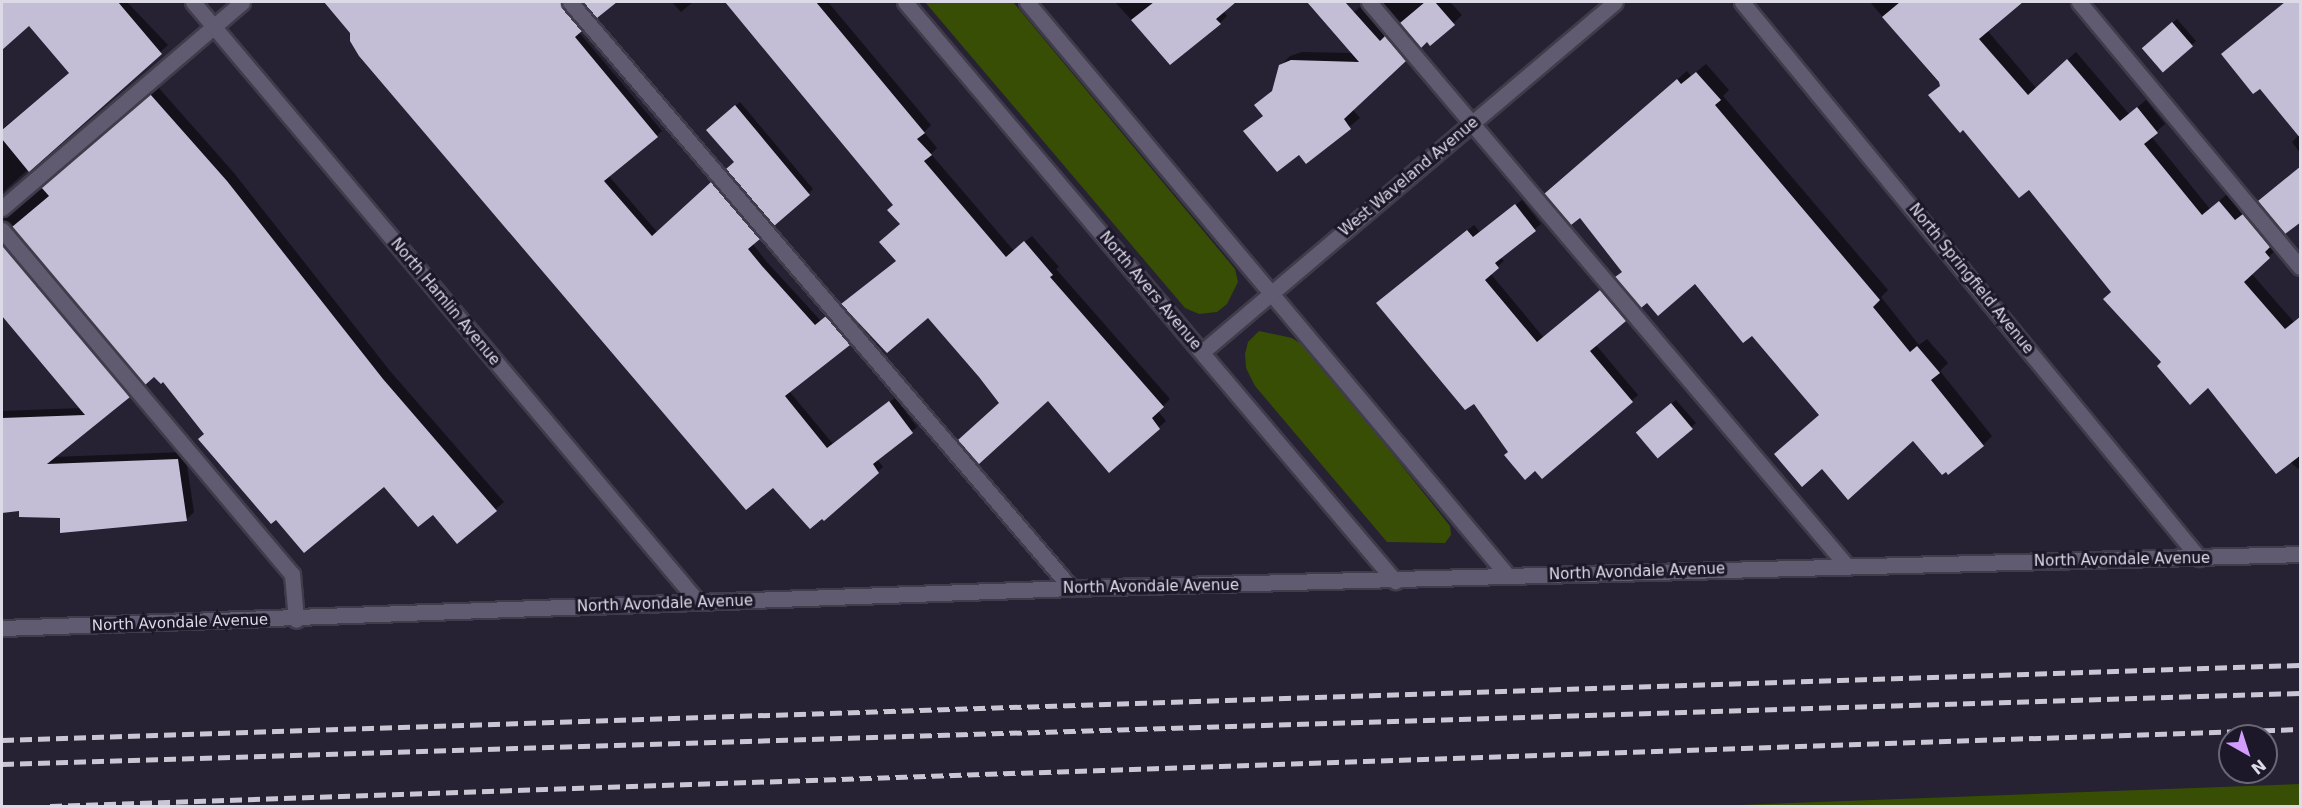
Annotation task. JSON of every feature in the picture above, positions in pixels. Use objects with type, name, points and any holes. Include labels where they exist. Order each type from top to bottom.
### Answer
[{"type":"street","name":"North Hamlin Avenue","points":[[192,2],[698,602]]},
{"type":"street","points":[[2,208],[242,2]]},
{"type":"street","points":[[570,2],[1071,588]]},
{"type":"street","name":"North Avers Avenue","points":[[905,2],[1395,581]]},
{"type":"street","points":[[1027,2],[1508,576]]},
{"type":"street","points":[[1369,2],[1846,566]]},
{"type":"street","name":"West Waveland Avenue","points":[[1202,352],[1616,2]]},
{"type":"street","name":"North Springfield Avenue","points":[[1742,2],[2199,558]]},
{"type":"street","points":[[2079,2],[2301,267]]},
{"type":"street","points":[[2,230],[292,574],[296,620]]},
{"type":"street","name":"North Avondale Avenue","points":[[2,628],[296,620],[1071,588],[1395,581],[2301,554]]},
{"type":"green space","points":[[925,2],[1013,2],[1235,269],[1238,282],[1227,304],[1217,312],[1199,314],[1185,308]]},
{"type":"green space","points":[[1259,331],[1292,338],[1309,349],[1450,526],[1451,535],[1445,543],[1387,542],[1255,386],[1246,368],[1245,354],[1248,342]]},
{"type":"green space","points":[[2300,784],[2300,806],[1714,806]]},
{"type":"building","points":[[2,2],[118,2],[162,54],[29,172],[2,139],[2,130],[69,73],[29,26],[2,50]]},
{"type":"building","points":[[324,2],[561,2],[582,31],[575,37],[658,137],[604,181],[652,236],[711,182],[760,239],[748,249],[762,266],[815,325],[826,316],[850,345],[785,396],[827,448],[889,401],[913,433],[873,464],[879,473],[824,521],[822,519],[810,529],[773,488],[746,510],[359,56],[350,41],[350,33]]},
{"type":"building","points":[[582,2],[617,2],[597,18]]},
{"type":"building","points":[[725,2],[816,2],[925,133],[917,139],[932,155],[924,161],[1006,257],[1024,241],[1053,275],[1050,277],[1164,407],[1152,418],[1160,429],[1109,473],[1048,401],[979,464],[958,440],[999,403],[979,377],[928,318],[887,353],[841,304],[896,261],[879,242],[900,224],[887,210],[893,205]]},
{"type":"building","points":[[1154,2],[1236,2],[1216,19],[1221,24],[1170,65],[1131,20]]},
{"type":"building","points":[[1307,2],[1345,2],[1380,41],[1385,36],[1406,61],[1344,119],[1351,129],[1306,164],[1299,155],[1277,172],[1243,131],[1263,116],[1254,105],[1272,91],[1279,65],[1291,60],[1359,62]]},
{"type":"building","points":[[1425,2],[1435,2],[1455,25],[1430,46],[1427,42],[1421,48],[1400,23]]},
{"type":"building","points":[[1900,2],[2023,2],[1979,39],[2028,95],[2067,59],[2120,121],[2137,107],[2158,133],[2144,144],[2202,215],[2219,201],[2235,220],[2243,214],[2270,247],[2265,252],[2270,258],[2244,282],[2285,329],[2301,316],[2301,455],[2276,474],[2208,388],[2190,405],[2157,366],[2161,362],[2103,299],[2111,292],[2029,190],[2019,198],[1963,130],[1960,133],[1928,95],[1940,86],[1939,82],[1882,17]]},
{"type":"building","points":[[2285,2],[2301,2],[2301,139],[2260,89],[2253,94],[2221,54]]},
{"type":"building","points":[[2172,22],[2193,46],[2163,72],[2142,48]]},
{"type":"building","points":[[1696,72],[1721,100],[1715,105],[1880,300],[1873,307],[1910,352],[1917,346],[1940,373],[1931,380],[1984,446],[1948,475],[1946,472],[1942,475],[1913,441],[1848,500],[1822,469],[1802,487],[1774,454],[1819,415],[1752,336],[1743,343],[1695,284],[1658,316],[1647,303],[1641,308],[1615,277],[1622,272],[1580,218],[1571,225],[1544,194],[1677,79],[1681,84]]},
{"type":"building","points":[[150,94],[227,181],[383,379],[497,511],[457,544],[433,515],[418,527],[384,487],[304,553],[276,520],[271,524],[198,439],[204,434],[163,382],[161,384],[154,377],[145,385],[12,227],[49,196],[41,187]]},
{"type":"building","points":[[735,105],[810,195],[774,226],[726,169],[734,162],[706,130]]},
{"type":"building","points":[[2301,166],[2301,222],[2285,234],[2258,201]]},
{"type":"building","points":[[1515,204],[1536,231],[1495,263],[1499,268],[1485,280],[1537,342],[1600,290],[1626,321],[1590,351],[1633,402],[1542,479],[1535,471],[1525,480],[1504,455],[1508,452],[1474,404],[1465,410],[1376,303],[1467,230],[1473,237]]},
{"type":"building","points":[[2,245],[130,397],[47,464],[178,459],[187,521],[60,533],[60,518],[19,517],[19,511],[2,513],[2,418],[85,415],[2,316]]},
{"type":"building","points":[[1671,403],[1693,429],[1658,459],[1636,433]]},
{"type":"railway","points":[[2,740],[2300,665]]},
{"type":"railway","points":[[2,764],[2300,693]]},
{"type":"railway","points":[[50,806],[2300,729]]}]
